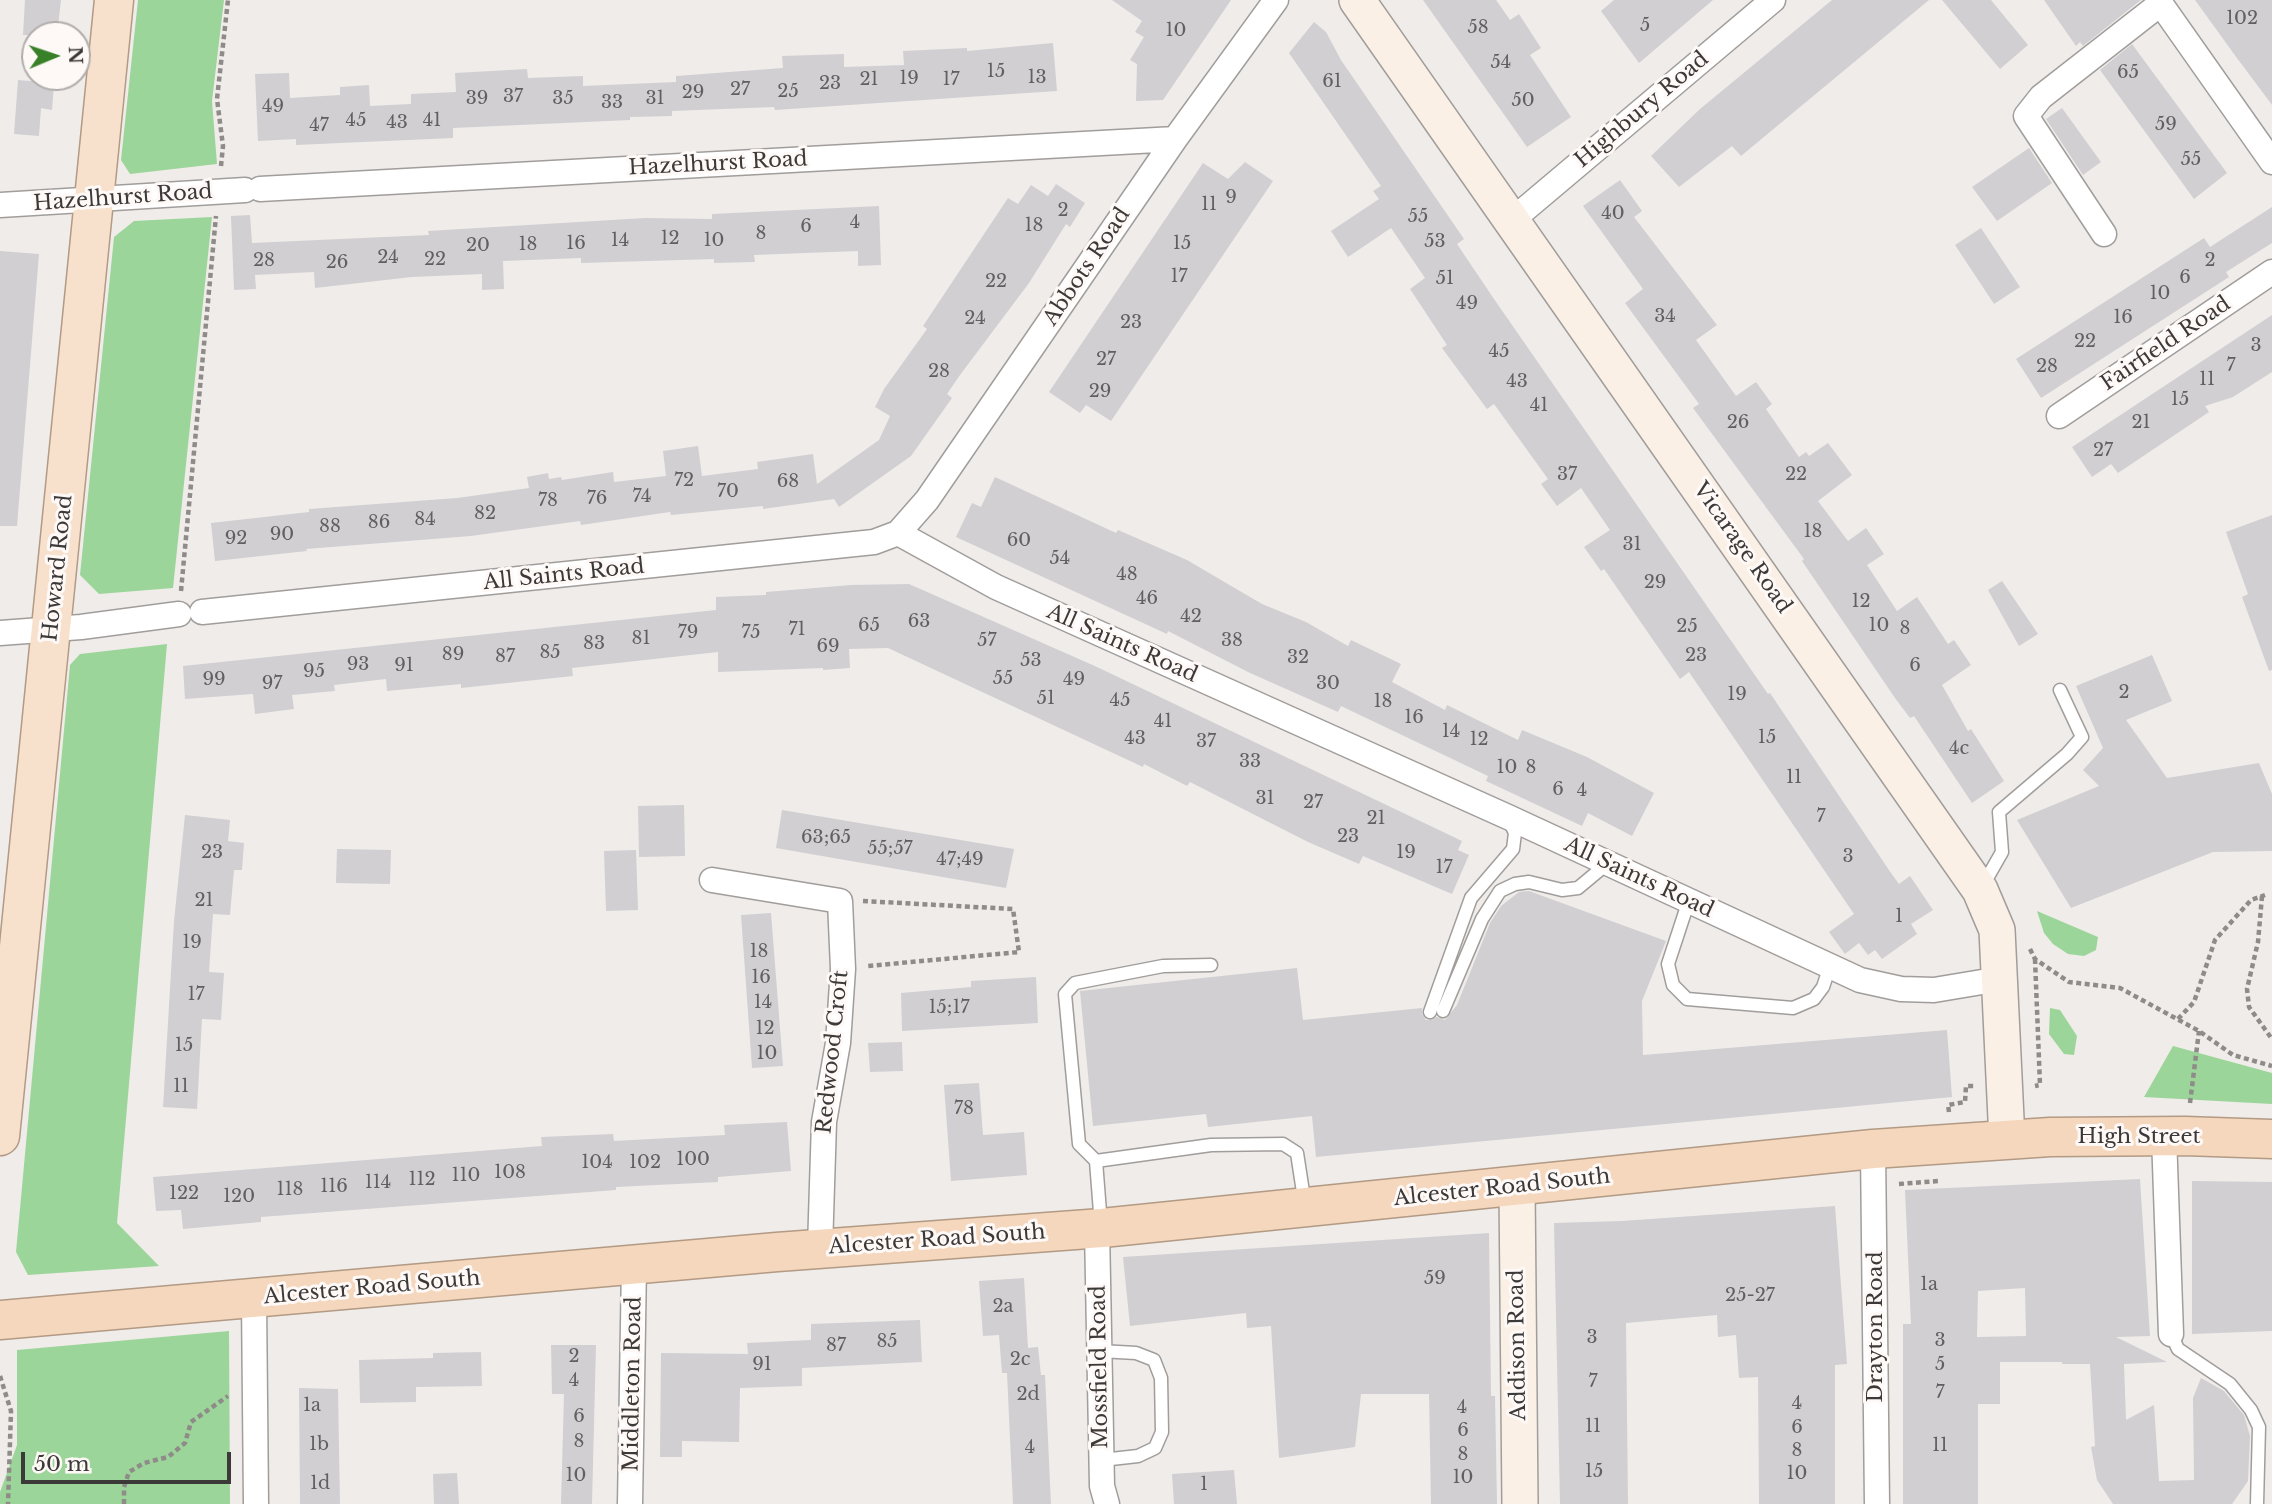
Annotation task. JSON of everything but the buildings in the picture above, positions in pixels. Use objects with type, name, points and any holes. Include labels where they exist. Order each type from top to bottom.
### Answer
[{"type":"highway","name":"High Street","points":[[1873,1149],[2007,1140],[2175,1136],[2272,1139]]},
{"type":"highway","name":"Alcester Road South","points":[[0,1320],[820,1248],[1099,1228],[1306,1209],[1873,1149]]},
{"type":"main road","name":"Howard Road","points":[[0,1136],[114,0]]},
{"type":"main road","name":"Vicarage Road","points":[[1357,0],[1980,890],[1997,930],[2007,1140]]},
{"type":"main road","name":"Addison Road","points":[[1517,1187],[1520,1504]]},
{"type":"street","name":"Abbots Road","points":[[898,533],[927,500],[1175,139],[1276,0]]},
{"type":"street","name":"Highbury Road","points":[[1511,221],[1773,0]]},
{"type":"street","points":[[2104,234],[2026,116],[2041,97],[2159,2],[2272,162]]},
{"type":"street","name":"Hazelhurst Road","points":[[0,205],[1175,139]]},
{"type":"street","name":"Fairfield Road","points":[[2059,416],[2272,272]]},
{"type":"street","name":"All Saints Road","points":[[0,633],[874,542],[898,533],[996,587],[1507,817],[1860,980],[1901,989],[1934,990],[2000,979]]},
{"type":"street","points":[[712,880],[840,901]]},
{"type":"street","name":"Redwood Croft","points":[[820,1248],[824,1122],[838,1043],[843,969],[840,901]]},
{"type":"street","points":[[2171,1334],[2175,1136]]},
{"type":"street","name":"Drayton Road","points":[[1873,1149],[1877,1504]]},
{"type":"street","name":"Mossfield Road","points":[[1099,1228],[1102,1486],[1107,1504]]},
{"type":"street","name":"Middleton Road","points":[[630,1504],[634,1264]]},
{"type":"street","points":[[254,1298],[256,1504]]},
{"type":"lane","points":[[1980,890],[2002,852],[1999,813],[2067,754],[2081,737],[2060,690]]},
{"type":"lane","points":[[1507,817],[1515,833],[1513,849],[1471,898],[1437,1011],[1482,919],[1500,891],[1528,882],[1562,890],[1578,888],[1608,863]]},
{"type":"lane","points":[[1689,901],[1668,964],[1673,985],[1687,999],[1793,1007],[1814,999],[1823,987],[1830,966]]},
{"type":"lane","points":[[1099,1228],[1096,1161],[1079,1144],[1065,994],[1076,983],[1163,966],[1211,965]]},
{"type":"lane","points":[[1096,1161],[1211,1145],[1283,1144],[1297,1153],[1306,1209]]},
{"type":"lane","points":[[2171,1334],[2178,1349],[2230,1384],[2251,1409],[2259,1427],[2257,1504]]},
{"type":"lane","points":[[1100,1350],[1136,1353],[1154,1360],[1161,1378],[1162,1405],[1162,1432],[1155,1448],[1138,1456],[1102,1460]]},
{"type":"path","points":[[190,613],[223,146],[217,99],[228,0]]},
{"type":"path","points":[[2178,1020],[2194,1002],[2215,940],[2251,900],[2263,896],[2259,942],[2248,989],[2249,1007],[2272,1039]]},
{"type":"path","points":[[840,901],[1013,909],[1019,952],[843,969]]},
{"type":"path","points":[[2025,940],[2035,959],[2070,982],[2120,988],[2199,1031],[2233,1055],[2272,1066]]},
{"type":"path","points":[[2175,1136],[2199,1031]]},
{"type":"path","points":[[124,1504],[124,1487],[129,1472],[144,1462],[168,1457],[185,1443],[191,1422],[256,1374]]},
{"type":"path","points":[[0,1376],[11,1410],[8,1504]]},
{"type":"green space","points":[[138,0],[224,0],[212,101],[217,164],[130,174],[121,160]]},
{"type":"green space","points":[[212,217],[173,588],[99,594],[80,575],[114,237],[134,221]]},
{"type":"green space","points":[[167,644],[117,1223],[159,1266],[28,1275],[16,1252],[70,665],[80,654]]},
{"type":"green space","points":[[2037,911],[2098,937],[2096,950],[2084,956],[2068,954],[2053,944],[2044,933]]},
{"type":"green space","points":[[2050,1008],[2060,1010],[2077,1036],[2074,1055],[2064,1054],[2049,1034]]},
{"type":"green space","points":[[2173,1046],[2272,1073],[2272,1104],[2144,1097]]},
{"type":"green space","points":[[229,1331],[230,1504],[0,1504],[0,1492],[17,1445],[17,1350]]}]
